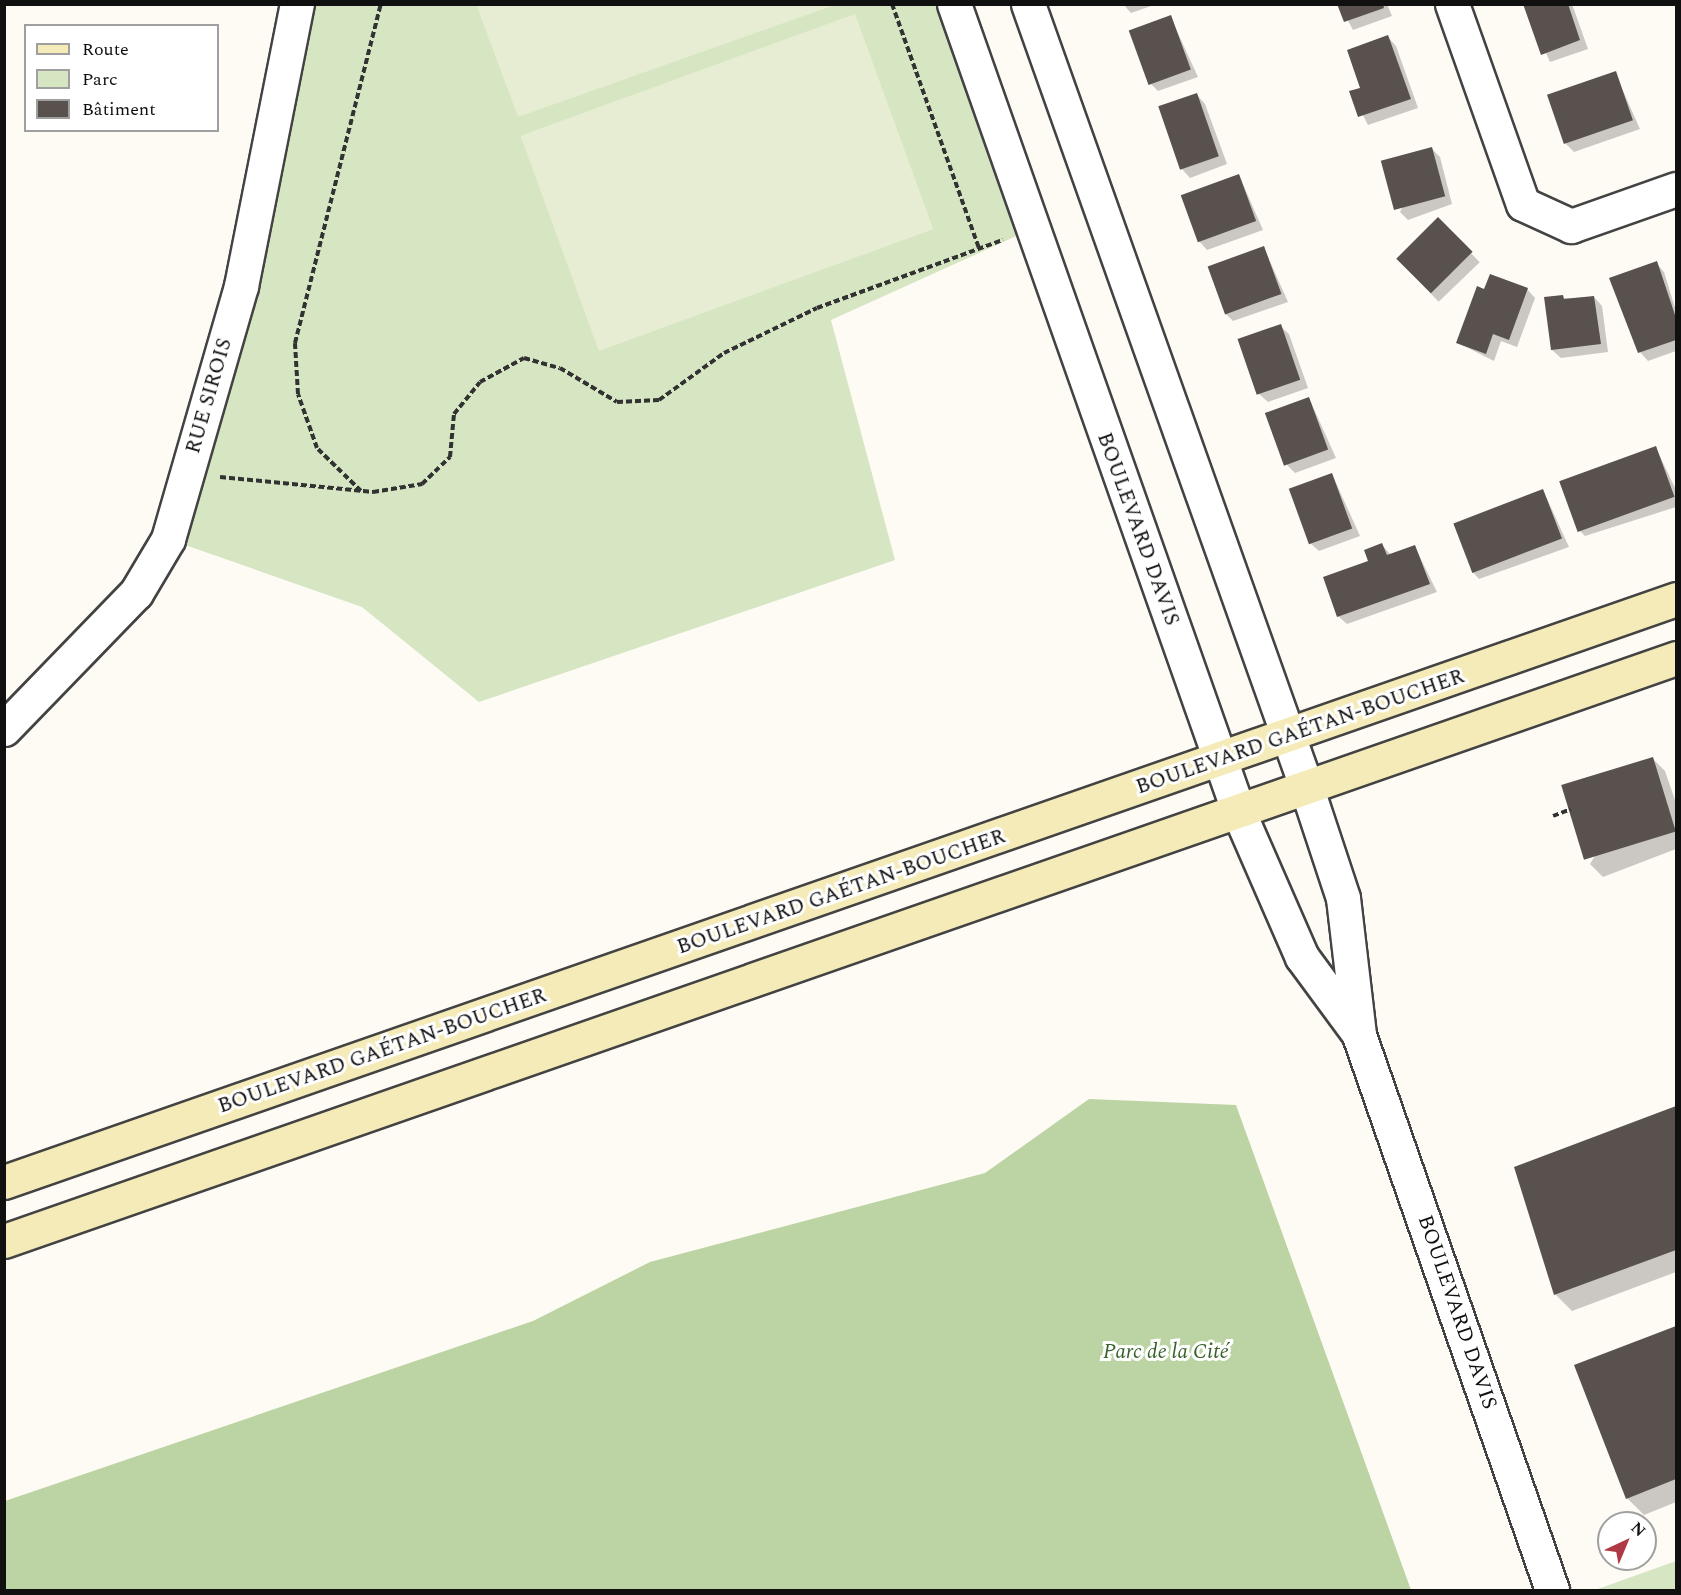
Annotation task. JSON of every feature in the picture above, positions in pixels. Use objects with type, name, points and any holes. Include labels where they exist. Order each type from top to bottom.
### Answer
[{"type":"main road","name":"BOULEVARD GAÉTAN-BOUCHER","points":[[4,1182],[1677,599]]},
{"type":"main road","points":[[4,1241],[1239,813],[1306,786],[1677,658]]},
{"type":"street","name":"RUE SIROIS","points":[[4,729],[136,594],[168,539],[240,286],[297,4]]},
{"type":"street","name":"BOULEVARD DAVIS","points":[[954,4],[1239,813],[1302,957],[1359,1035]]},
{"type":"street","name":"BOULEVARD DAVIS","points":[[1028,4],[1306,786],[1343,898],[1359,1035],[1552,1590]]},
{"type":"street","points":[[1452,4],[1523,204],[1571,226],[1677,189]]},
{"type":"path","points":[[362,491],[317,448],[298,394],[294,343],[381,4]]},
{"type":"path","points":[[892,4],[979,249]]},
{"type":"path","points":[[187,473],[362,491],[422,484],[450,457],[454,414],[460,406],[480,382],[524,358],[560,368],[617,402],[659,400],[724,353],[817,308],[1032,229]]},
{"type":"path","points":[[1553,816],[1571,809]]},
{"type":"green space","points":[[476,4],[835,4],[835,5],[518,117]]},
{"type":"green space","points":[[297,5],[954,5],[1032,229],[831,320],[895,560],[479,702],[362,607],[168,539]]},
{"type":"green space","points":[[855,14],[933,229],[599,351],[520,136]]},
{"type":"green space","name":"Parc de la Cité","points":[[1089,1099],[1236,1105],[1411,1590],[5,1590],[5,1501],[533,1321],[650,1262],[985,1173]]},
{"type":"green space","points":[[1676,1561],[1676,1590],[1595,1590],[1648,1571],[1657,1571],[1657,1568]]},
{"type":"building","points":[[1337,4],[1383,4],[1384,8],[1344,22]]},
{"type":"building","points":[[1523,4],[1568,4],[1580,40],[1541,55]]},
{"type":"building","points":[[1171,15],[1191,70],[1149,85],[1129,30]]},
{"type":"building","points":[[1388,35],[1411,99],[1358,117],[1349,91],[1360,88],[1347,50]]},
{"type":"building","points":[[1616,71],[1633,120],[1564,144],[1547,95]]},
{"type":"building","points":[[1197,93],[1219,156],[1180,170],[1158,106]]},
{"type":"building","points":[[1432,147],[1445,196],[1394,210],[1381,161]]},
{"type":"building","points":[[1239,174],[1256,221],[1198,242],[1181,195]]},
{"type":"building","points":[[1438,217],[1473,252],[1431,293],[1396,259]]},
{"type":"building","points":[[1264,246],[1281,294],[1225,314],[1208,267]]},
{"type":"building","points":[[1657,261],[1676,318],[1676,340],[1638,353],[1609,278]]},
{"type":"building","points":[[1490,274],[1528,288],[1509,340],[1493,334],[1486,354],[1456,343],[1477,286],[1484,289]]},
{"type":"building","points":[[1563,295],[1564,299],[1594,296],[1601,344],[1551,350],[1544,297]]},
{"type":"building","points":[[1281,324],[1300,380],[1257,395],[1238,339]]},
{"type":"building","points":[[1309,397],[1328,450],[1284,466],[1265,413]]},
{"type":"building","points":[[1656,446],[1674,497],[1578,532],[1559,481]]},
{"type":"building","points":[[1332,473],[1352,528],[1309,544],[1289,489]]},
{"type":"building","points":[[1543,489],[1562,538],[1472,573],[1453,523]]},
{"type":"building","points":[[1382,543],[1387,555],[1415,545],[1430,584],[1337,617],[1323,577],[1368,561],[1364,550]]},
{"type":"building","points":[[1653,757],[1676,832],[1584,860],[1561,785]]},
{"type":"building","points":[[1676,1106],[1676,1250],[1554,1295],[1514,1167]]},
{"type":"building","points":[[1676,1326],[1676,1479],[1626,1499],[1574,1365]]}]
